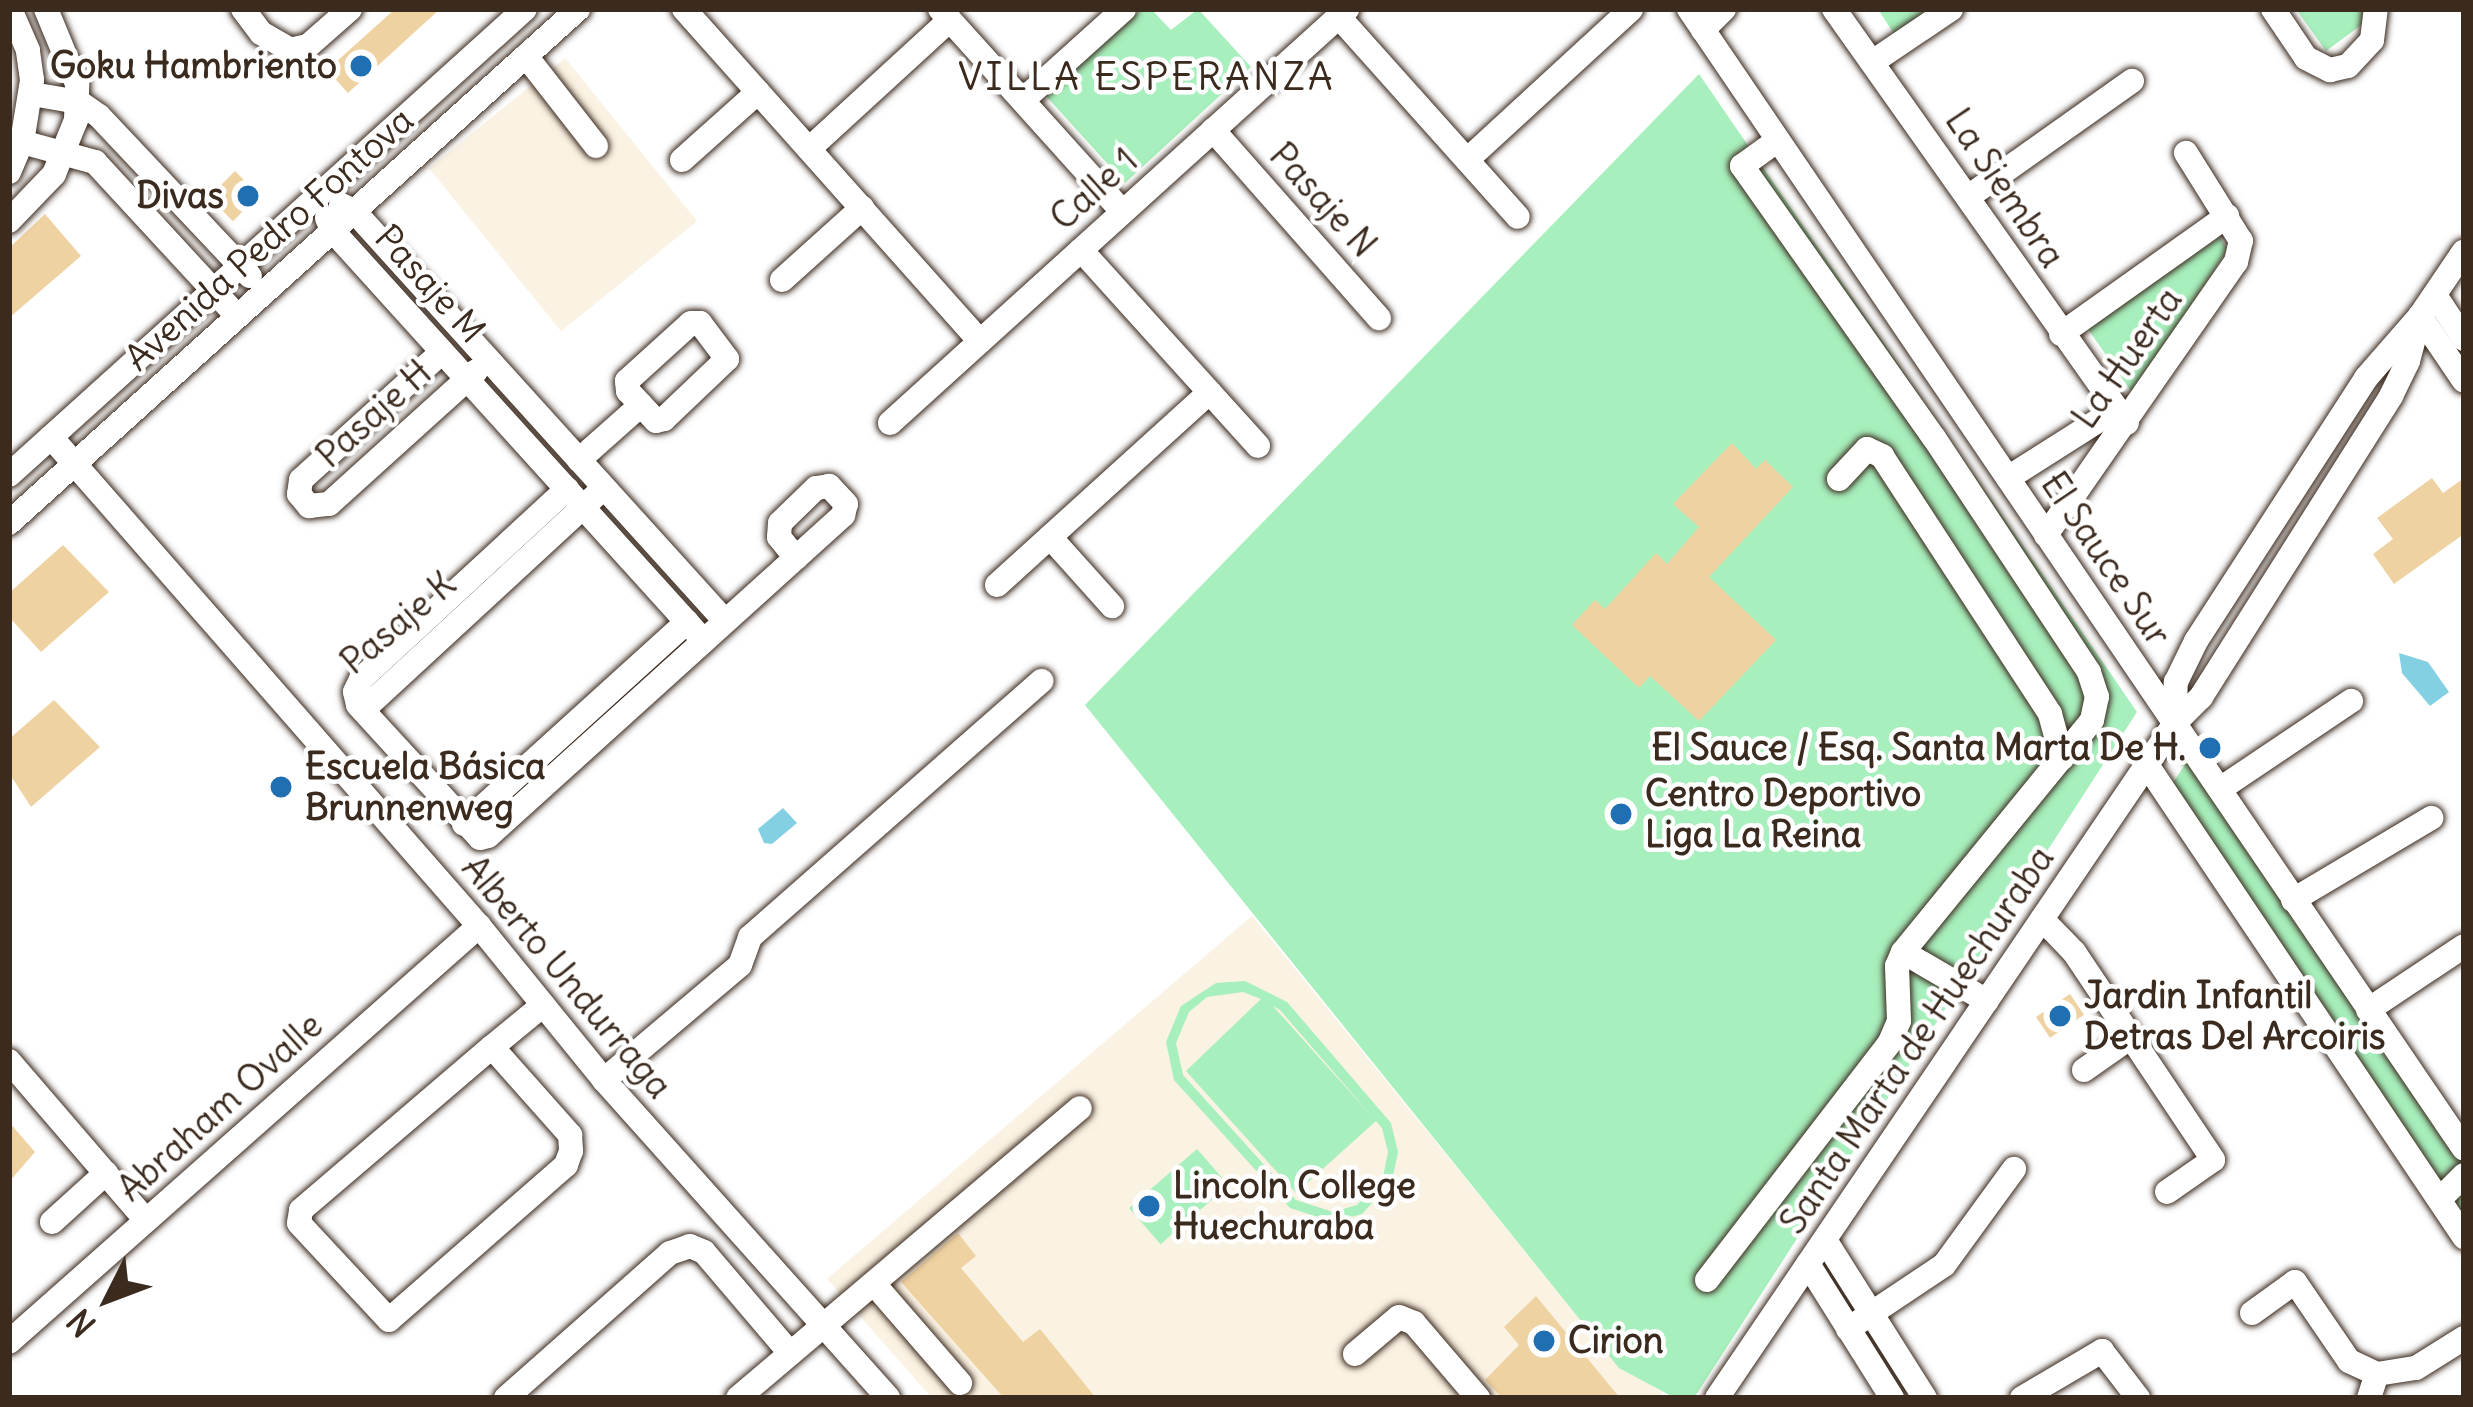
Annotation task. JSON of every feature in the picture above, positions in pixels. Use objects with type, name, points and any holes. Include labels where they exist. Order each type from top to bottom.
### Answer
[{"type":"street","points":[[9,172],[22,142],[32,94],[28,50],[10,9]]},
{"type":"street","points":[[9,221],[41,191],[67,152],[79,102],[74,71],[46,9]]},
{"type":"street","points":[[243,9],[261,33],[290,50],[308,46],[350,9]]},
{"type":"street","name":"Avenida Pedro Fontova","points":[[9,475],[525,9]]},
{"type":"street","name":"Avenida Pedro Fontova","points":[[9,524],[578,9]]},
{"type":"street","points":[[684,9],[980,341]]},
{"type":"street","points":[[1023,100],[1124,9]]},
{"type":"street","points":[[1467,160],[1631,9]]},
{"type":"street","points":[[1696,20],[1724,9]]},
{"type":"street","points":[[1874,61],[1951,9]]},
{"type":"street","points":[[2273,9],[2306,58],[2330,70],[2348,66],[2372,40],[2376,9]]},
{"type":"street","name":"La Siembra","points":[[1843,12],[2121,417]]},
{"type":"street","points":[[809,149],[945,14],[1123,212]]},
{"type":"street","points":[[1331,15],[1518,217]]},
{"type":"street","name":"Calle 1","points":[[890,423],[1213,130],[1331,15]]},
{"type":"street","name":"El Sauce Sur","points":[[1696,20],[2464,1149]]},
{"type":"street","points":[[526,56],[596,146]]},
{"type":"street","points":[[1968,197],[2132,81]]},
{"type":"street","points":[[682,160],[758,92]]},
{"type":"street","points":[[32,94],[79,102],[110,126],[264,292]]},
{"type":"street","name":"Pasaje N","points":[[1213,130],[1379,318]]},
{"type":"street","points":[[1707,1280],[1890,1042],[1899,1021],[1897,966],[1903,952],[2092,720],[2097,697],[2089,672],[1934,438],[1742,166],[1778,140]]},
{"type":"street","points":[[22,142],[67,152],[106,172],[237,316]]},
{"type":"street","name":"La Huerta","points":[[2046,535],[2121,417],[2236,262],[2241,241],[2186,153]]},
{"type":"street","name":"Pasaje M","points":[[319,195],[354,211],[725,622]]},
{"type":"street","name":"Pasaje M","points":[[319,195],[332,230],[695,632]]},
{"type":"street","points":[[782,280],[862,208]]},
{"type":"street","name":"La Huerta","points":[[2061,334],[2227,216]]},
{"type":"street","points":[[1081,250],[1258,446]]},
{"type":"street","name":"Santa Marta de Huechuraba","points":[[1718,1398],[2175,723],[2176,682],[2196,641],[2366,378],[2420,316],[2464,251]]},
{"type":"street","points":[[2435,295],[2464,339]]},
{"type":"street","points":[[2420,316],[2464,381]]},
{"type":"street","name":"Pasaje H","points":[[442,352],[305,476],[298,486],[303,500],[315,509],[329,504],[488,359]]},
{"type":"street","points":[[997,585],[1210,392]]},
{"type":"street","points":[[579,460],[640,404]]},
{"type":"street","points":[[2008,478],[2121,417]]},
{"type":"street","name":"Alberto Undurraga","points":[[51,437],[479,926],[604,1080],[885,1397]]},
{"type":"street","points":[[1839,479],[1867,449],[1882,456],[2050,714],[2062,758]]},
{"type":"street","name":"Pasaje K","points":[[604,487],[575,498],[363,710],[472,831],[695,632]]},
{"type":"street","points":[[1050,537],[1112,606]]},
{"type":"street","points":[[695,632],[725,622],[796,558]]},
{"type":"street","points":[[604,1080],[740,965],[750,937],[1041,681]]},
{"type":"street","points":[[2220,790],[2350,701]]},
{"type":"street","points":[[2147,765],[2464,1237]]},
{"type":"street","points":[[2294,900],[2431,818]]},
{"type":"street","points":[[2042,919],[2074,952],[2213,1160],[2167,1192]]},
{"type":"street","name":"Abraham Ovalle","points":[[9,1342],[479,926]]},
{"type":"street","points":[[2368,1010],[2464,946]]},
{"type":"street","points":[[1903,952],[1987,1001]]},
{"type":"street","points":[[492,1047],[570,1135],[572,1151],[566,1165],[389,1320],[299,1223],[301,1210],[492,1047],[543,1005]]},
{"type":"street","points":[[2084,1070],[2131,1037]]},
{"type":"street","points":[[9,1061],[146,1220]]},
{"type":"street","points":[[738,1398],[1080,1108]]},
{"type":"street","points":[[1848,1329],[1955,1254],[2014,1168]]},
{"type":"street","points":[[52,1222],[106,1173]]},
{"type":"street","points":[[2440,1199],[2464,1175]]},
{"type":"street","points":[[1825,1240],[1925,1398]]},
{"type":"street","points":[[506,1398],[670,1252],[689,1246],[704,1252],[790,1353]]},
{"type":"street","points":[[1808,1264],[1892,1398]]},
{"type":"street","points":[[2252,1313],[2295,1282],[2349,1361],[2373,1386],[2416,1368],[2464,1338]]},
{"type":"street","points":[[875,1285],[960,1383]]},
{"type":"street","points":[[1355,1354],[1399,1317],[1414,1323],[1478,1398]]},
{"type":"street","points":[[2022,1398],[2102,1351],[2138,1398]]},
{"type":"shaded area","points":[[565,58],[697,221],[561,331],[429,168]]},
{"type":"shaded area","name":"Lincoln College Huechuraba","points":[[1252,916],[1619,1367],[1663,1392],[1659,1398],[932,1398],[827,1279]]},
{"type":"green space","points":[[1142,9],[1151,9],[1171,30],[1198,9],[1251,67],[1125,183],[1046,96]]},
{"type":"green space","points":[[1878,9],[1929,9],[1894,34]]},
{"type":"green space","points":[[2296,9],[2360,9],[2368,20],[2326,51]]},
{"type":"green space","name":"Centro Deportivo Liga La Reina","points":[[1699,74],[2137,712],[1694,1398],[1675,1398],[1619,1368],[1085,705]]},
{"type":"green space","points":[[2219,237],[2228,249],[2133,394],[2088,329]]},
{"type":"green space","points":[[2196,748],[2464,1151],[2464,1230],[2170,787]]},
{"type":"green space","points":[[1245,981],[1287,1002],[1391,1123],[1398,1152],[1392,1181],[1362,1214],[1333,1222],[1290,1208],[1174,1080],[1166,1042],[1181,1006],[1216,983]],"holes":[[[1243,992],[1261,999],[1186,1071],[1296,1193],[1376,1121],[1388,1152],[1383,1177],[1357,1205],[1333,1212],[1296,1200],[1183,1075],[1176,1043],[1189,1012],[1207,997]],[[1273,1006],[1280,1010],[1375,1119]]]},
{"type":"green space","points":[[1197,1149],[1228,1185],[1161,1244],[1129,1208]]},
{"type":"water","points":[[2399,653],[2428,662],[2449,692],[2430,706],[2402,673]]},
{"type":"water","points":[[783,808],[797,823],[772,844],[764,843],[758,829]]},
{"type":"building","points":[[395,9],[440,9],[348,93],[327,70]]},
{"type":"building","points":[[235,171],[259,195],[233,221],[209,197]]},
{"type":"building","points":[[45,214],[81,256],[9,318],[9,248]]},
{"type":"building","points":[[1732,443],[1756,469],[1765,460],[1793,487],[1709,577],[1776,640],[1699,721],[1650,676],[1639,688],[1572,625],[1595,600],[1605,609],[1656,553],[1667,564],[1699,527],[1673,504]]},
{"type":"building","points":[[2432,478],[2443,493],[2464,478],[2464,534],[2394,584],[2373,554],[2393,539],[2377,518]]},
{"type":"building","points":[[63,545],[109,592],[41,652],[9,617],[9,593]]},
{"type":"building","points":[[54,700],[100,747],[31,807],[9,773],[9,739]]},
{"type":"building","name":"Jardin Infantil Detras Del Arcoiris","points":[[2070,994],[2084,1015],[2050,1038],[2036,1017]]},
{"type":"building","points":[[9,1122],[35,1152],[9,1182]]},
{"type":"building","points":[[958,1233],[976,1256],[961,1268],[1023,1342],[1040,1329],[1096,1398],[1004,1398],[901,1282]]},
{"type":"building","name":"Cirion","points":[[1536,1296],[1620,1398],[1502,1398],[1485,1380],[1519,1345],[1504,1327]]},
{"type":"place","name":"Goku Hambriento","points":[[361,66]]},
{"type":"place","name":"Divas","points":[[248,196]]},
{"type":"place","name":"El Sauce / Esq. Santa Marta De H.","points":[[2210,748]]},
{"type":"place","name":"Escuela Básica Brunnenweg","points":[[281,787]]},
{"type":"place","name":"Centro Deportivo Liga La Reina","points":[[1621,814]]},
{"type":"place","name":"Jardin Infantil Detras Del Arcoiris","points":[[2060,1016]]},
{"type":"place","name":"Lincoln College Huechuraba","points":[[1149,1206]]},
{"type":"place","name":"Cirion","points":[[1544,1341]]},
{"type":"district","name":"VILLA ESPERANZA","points":[[1147,77]]}]
